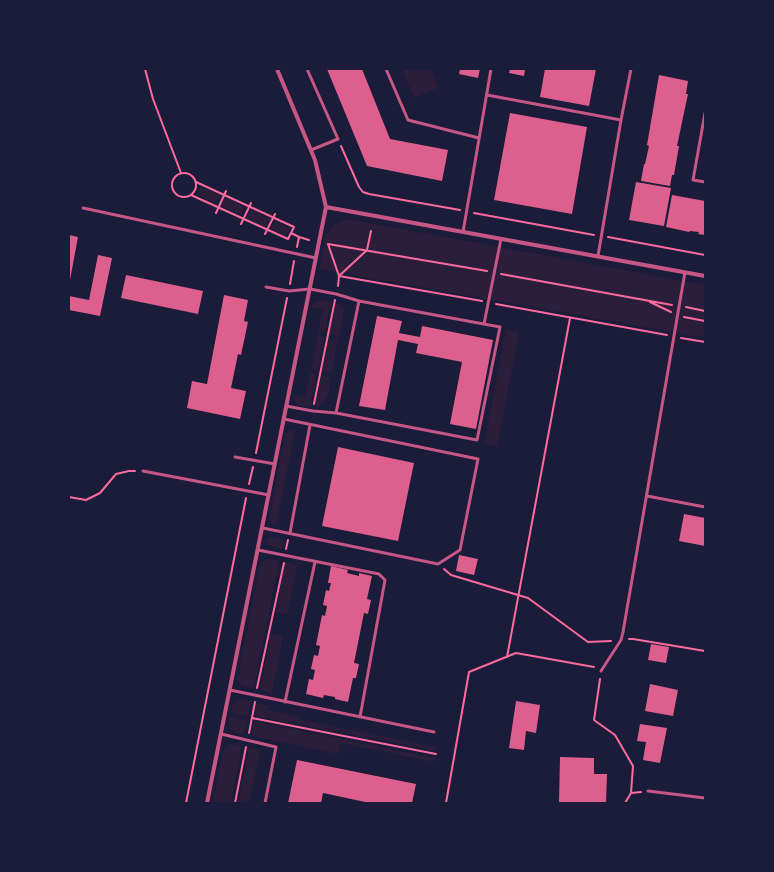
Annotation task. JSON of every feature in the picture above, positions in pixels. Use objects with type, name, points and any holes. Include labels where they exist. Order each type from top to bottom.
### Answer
[{"type":"street","points":[[208,803],[326,207],[315,160],[277,69]]},
{"type":"street","points":[[326,207],[705,276]]},
{"type":"lane","points":[[307,69],[338,139],[311,150]]},
{"type":"lane","points":[[386,69],[408,120],[479,138]]},
{"type":"lane","points":[[463,232],[491,69]]},
{"type":"lane","points":[[598,256],[631,69]]},
{"type":"lane","points":[[487,95],[621,120]]},
{"type":"lane","points":[[705,113],[693,180],[705,182]]},
{"type":"lane","points":[[83,208],[316,258]]},
{"type":"lane","points":[[484,324],[501,239]]},
{"type":"lane","points":[[602,670],[621,640],[685,272]]},
{"type":"lane","points":[[266,287],[289,291],[310,289],[336,294],[359,301],[500,327],[477,440],[336,413],[313,411],[286,406]]},
{"type":"lane","points":[[336,413],[359,301]]},
{"type":"lane","points":[[262,528],[438,564],[460,550],[478,459],[284,419]]},
{"type":"lane","points":[[290,533],[310,425]]},
{"type":"lane","points":[[235,457],[275,464]]},
{"type":"lane","points":[[143,471],[269,495]]},
{"type":"lane","points":[[647,496],[705,506]]},
{"type":"lane","points":[[258,550],[379,574],[386,580],[360,717]]},
{"type":"lane","points":[[285,702],[315,562]]},
{"type":"lane","points":[[230,690],[434,732]]},
{"type":"lane","points":[[221,734],[276,747],[265,803]]},
{"type":"lane","points":[[648,792],[705,798]]},
{"type":"path","points":[[145,69],[153,99],[181,172]]},
{"type":"path","points":[[338,139],[356,180],[363,192],[369,194],[705,255]]},
{"type":"path","points":[[191,195],[288,239],[294,227],[196,182],[192,175],[185,172],[177,174],[172,180],[172,188],[173,191],[179,196],[187,197],[191,195],[195,189],[196,182]]},
{"type":"path","points":[[216,213],[226,191]]},
{"type":"path","points":[[241,224],[251,203]]},
{"type":"path","points":[[265,234],[275,214]]},
{"type":"path","points":[[339,276],[367,250],[371,231]]},
{"type":"path","points":[[291,233],[309,240]]},
{"type":"path","points":[[186,803],[299,237]]},
{"type":"path","points":[[313,411],[339,276],[328,244],[647,300]]},
{"type":"path","points":[[339,276],[705,342]]},
{"type":"path","points":[[507,657],[570,318]]},
{"type":"path","points":[[69,498],[86,500],[100,493],[116,474],[129,471],[143,471]]},
{"type":"path","points":[[235,803],[290,533]]},
{"type":"path","points":[[438,564],[451,575],[528,598],[588,642],[633,639],[705,652]]},
{"type":"path","points":[[446,803],[468,672],[516,653],[602,670],[594,720],[615,734],[633,766],[631,793],[625,803]]},
{"type":"path","points":[[252,718],[436,754]]},
{"type":"shaded area","points":[[402,69],[431,69],[438,88],[414,98]]},
{"type":"shaded area","points":[[201,187],[220,196],[216,204],[197,195]]},
{"type":"shaded area","points":[[225,198],[245,207],[241,216],[221,206]]},
{"type":"shaded area","points":[[250,209],[270,219],[266,227],[246,218]]},
{"type":"shaded area","points":[[347,219],[705,285],[705,338],[319,269],[326,235],[335,224]]},
{"type":"shaded area","points":[[275,221],[290,228],[286,236],[271,229]]},
{"type":"shaded area","points":[[320,300],[331,302],[325,333],[318,332],[322,310],[310,307],[315,302]]},
{"type":"shaded area","points":[[336,303],[344,310],[339,336],[329,334]]},
{"type":"shaded area","points":[[506,330],[519,332],[497,447],[484,444]]},
{"type":"shaded area","points":[[318,335],[325,337],[318,371],[311,369]]},
{"type":"shaded area","points":[[329,338],[338,339],[332,373],[323,371]]},
{"type":"shaded area","points":[[310,373],[317,375],[311,407],[297,404],[293,395],[305,397]]},
{"type":"shaded area","points":[[322,375],[331,377],[329,392],[326,400],[320,406],[315,408]]},
{"type":"shaded area","points":[[295,430],[276,526],[272,524],[269,519],[285,434],[288,431]]},
{"type":"shaded area","points":[[271,537],[284,539],[282,549],[269,546],[265,541]]},
{"type":"shaded area","points":[[269,559],[279,561],[254,689],[240,684],[237,680],[260,564],[264,560]]},
{"type":"shaded area","points":[[285,562],[297,565],[288,614],[276,612]]},
{"type":"shaded area","points":[[271,633],[283,636],[272,693],[260,690]]},
{"type":"shaded area","points":[[240,700],[251,701],[248,716],[230,712],[233,704]]},
{"type":"shaded area","points":[[257,703],[268,705],[267,710],[297,716],[297,719],[436,747],[436,751],[254,716]]},
{"type":"shaded area","points":[[229,717],[247,721],[244,735],[231,730],[229,725]]},
{"type":"shaded area","points":[[254,721],[435,758],[434,762],[340,743],[338,754],[251,736]]},
{"type":"shaded area","points":[[232,744],[242,746],[231,803],[213,803],[223,752],[226,747]]},
{"type":"shaded area","points":[[249,748],[260,750],[249,803],[238,803]]},
{"type":"building","points":[[327,69],[362,69],[390,139],[448,150],[442,181],[367,166]]},
{"type":"building","points":[[460,69],[480,69],[478,78],[459,74]]},
{"type":"building","points":[[510,69],[525,69],[524,76],[509,73]]},
{"type":"building","points":[[545,69],[596,69],[589,106],[540,97]]},
{"type":"building","points":[[659,75],[688,81],[686,94],[688,94],[677,146],[679,146],[674,175],[672,175],[670,186],[641,181],[649,146],[647,145]]},
{"type":"building","points":[[510,113],[587,127],[572,214],[494,200]]},
{"type":"building","points":[[636,182],[671,188],[664,226],[629,220]]},
{"type":"building","points":[[672,195],[705,201],[705,235],[698,234],[699,232],[689,232],[666,227]]},
{"type":"building","points":[[69,235],[78,237],[70,280],[69,280]]},
{"type":"building","points":[[98,255],[112,258],[100,316],[69,310],[69,296],[89,300]]},
{"type":"building","points":[[126,275],[203,291],[198,314],[121,298]]},
{"type":"building","points":[[224,295],[248,300],[244,321],[248,322],[241,355],[238,354],[231,388],[246,391],[240,419],[187,408],[192,381],[207,384]]},
{"type":"building","points":[[377,316],[402,321],[399,333],[420,337],[422,326],[493,340],[476,429],[450,424],[462,362],[416,353],[418,344],[398,340],[385,410],[359,406]]},
{"type":"building","points":[[338,447],[414,463],[398,541],[322,526]]},
{"type":"building","points":[[684,514],[705,518],[705,546],[679,541]]},
{"type":"building","points":[[459,555],[478,559],[474,575],[456,571]]},
{"type":"building","points":[[331,566],[348,570],[347,573],[359,576],[359,573],[372,576],[367,599],[371,600],[368,614],[364,613],[354,663],[359,664],[356,678],[353,678],[348,702],[335,699],[335,697],[324,695],[323,698],[306,694],[309,679],[313,680],[315,670],[311,669],[314,655],[318,656],[320,646],[316,645],[322,615],[325,616],[327,606],[323,605],[326,590],[329,591],[331,583],[328,583]]},
{"type":"building","points":[[651,644],[669,647],[666,663],[648,660]]},
{"type":"building","points":[[650,684],[678,690],[673,716],[645,711]]},
{"type":"building","points":[[516,701],[540,705],[536,733],[526,731],[524,750],[509,748]]},
{"type":"building","points":[[640,724],[667,728],[660,763],[643,760],[646,742],[637,741]]},
{"type":"building","points":[[560,757],[594,758],[594,774],[607,774],[606,803],[559,803]]},
{"type":"building","points":[[297,760],[416,784],[412,803],[370,803],[323,793],[321,803],[288,803]]}]
